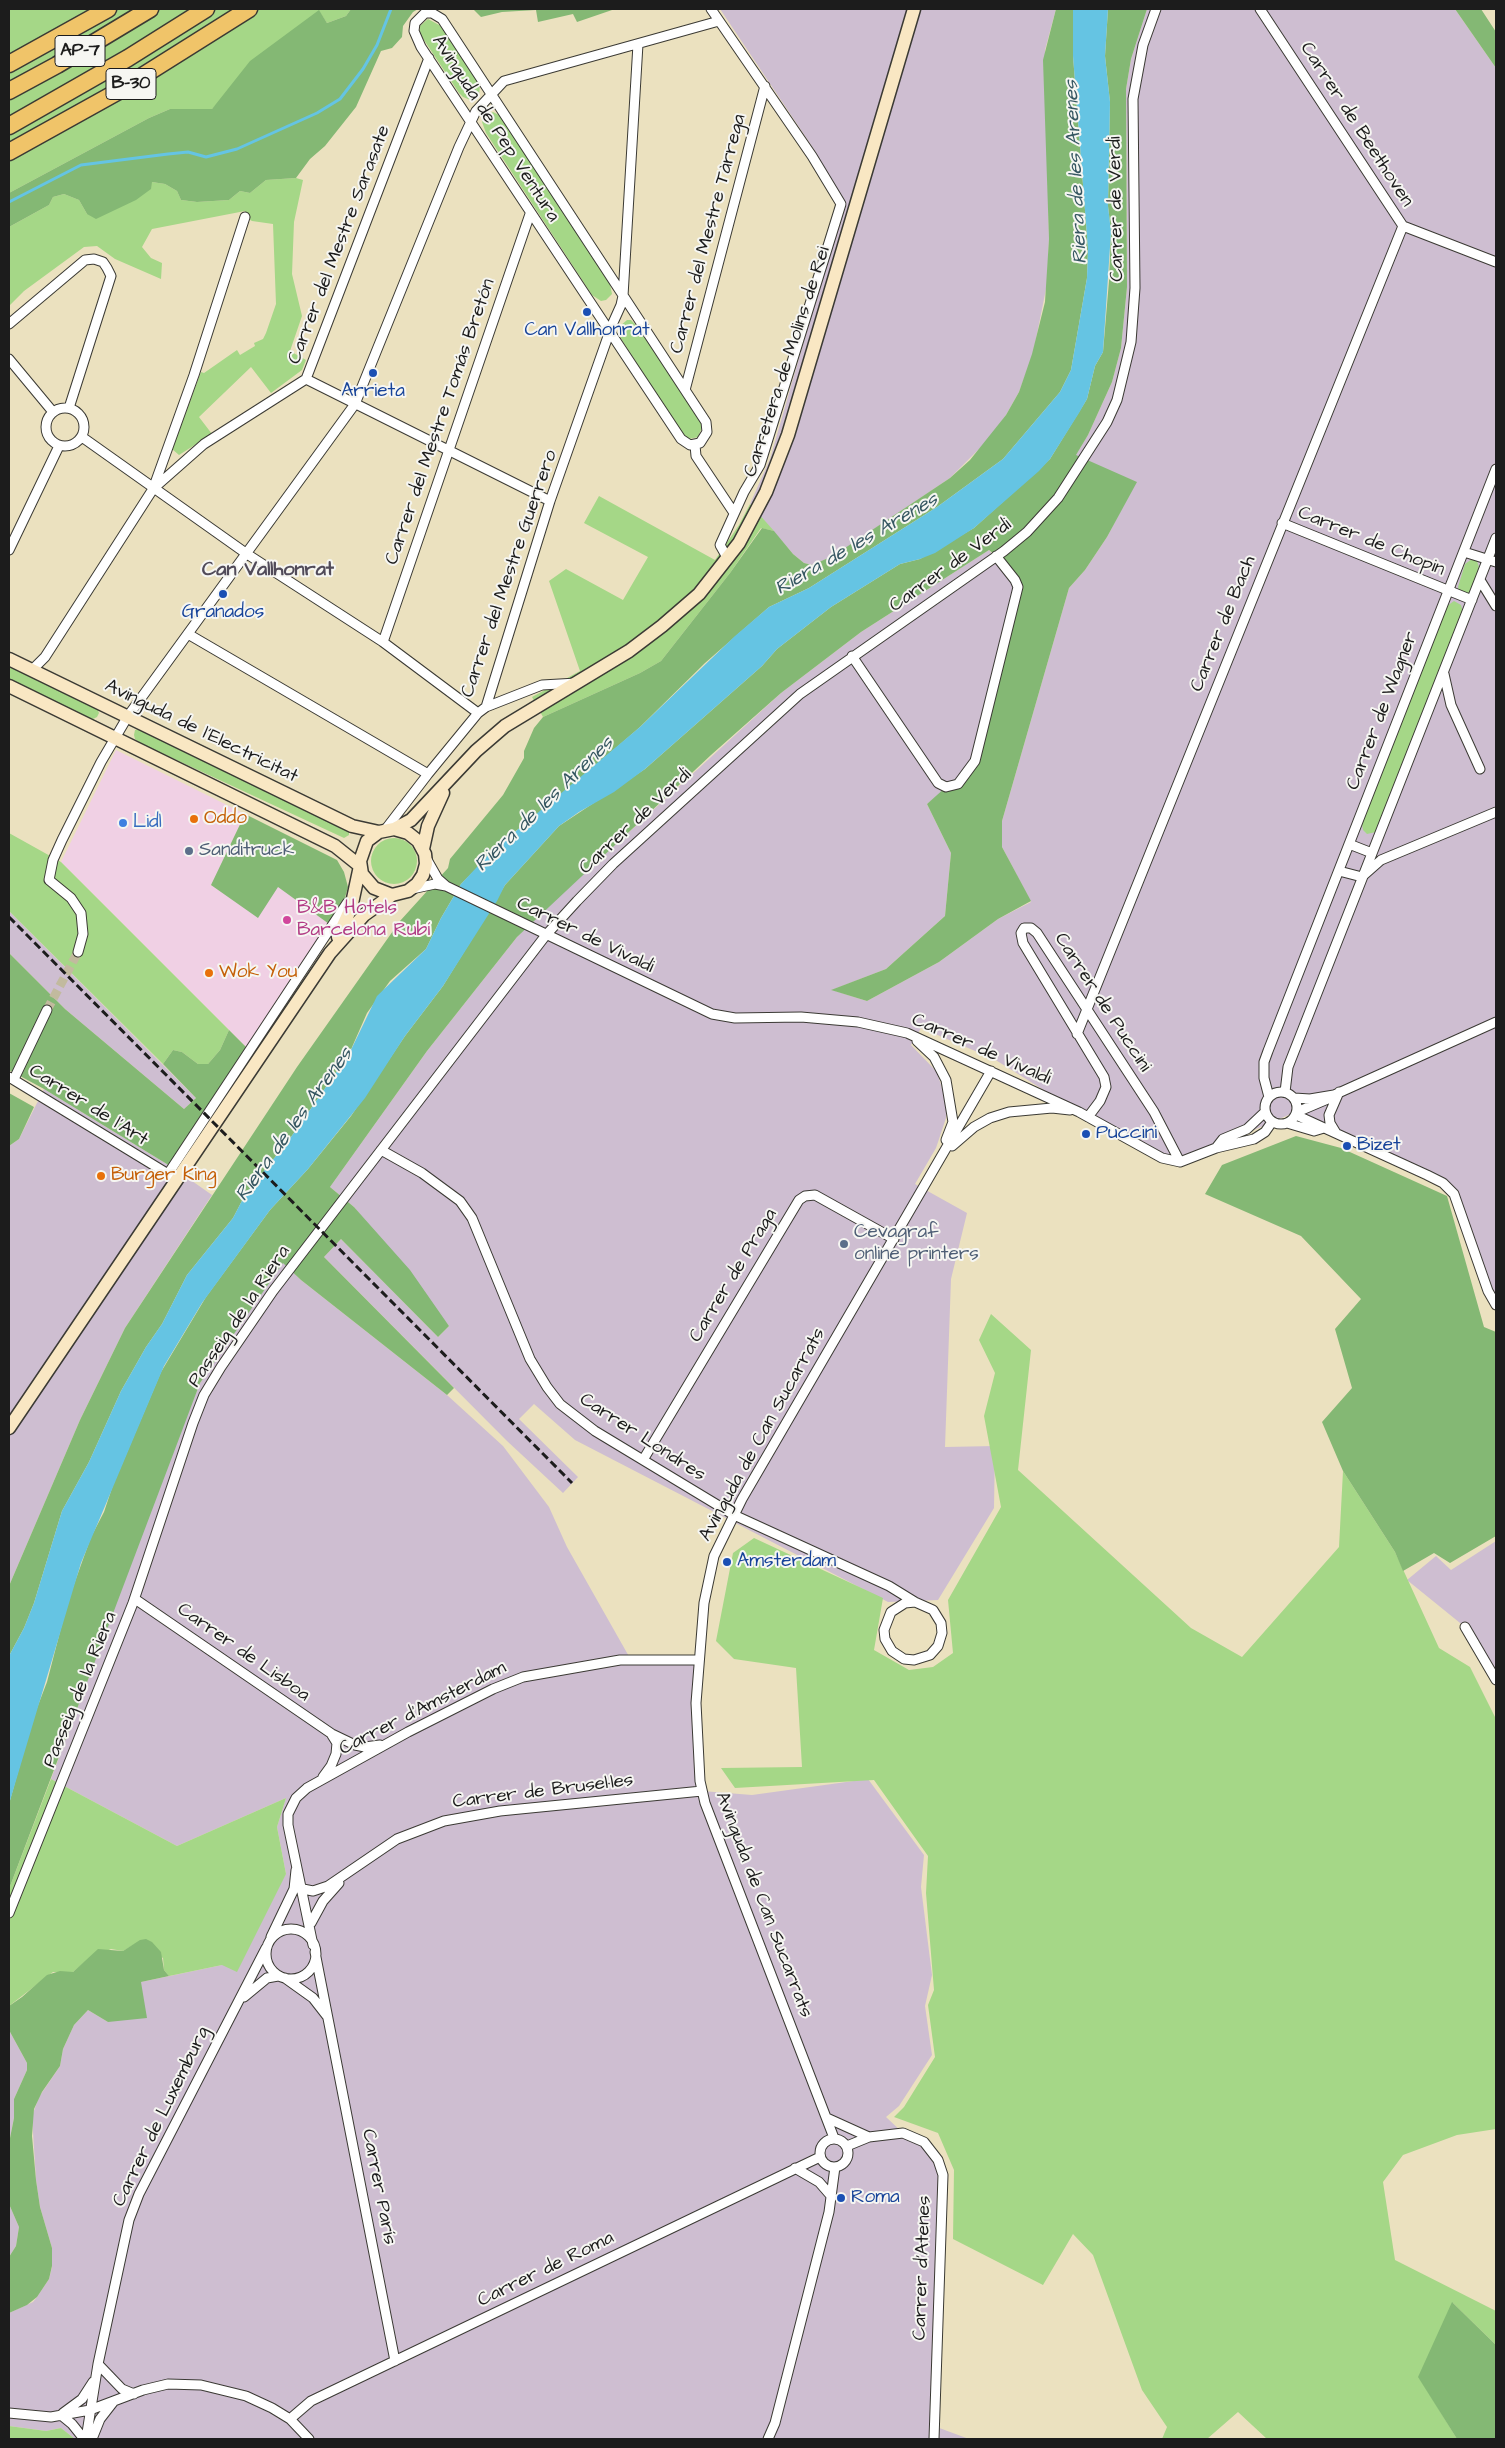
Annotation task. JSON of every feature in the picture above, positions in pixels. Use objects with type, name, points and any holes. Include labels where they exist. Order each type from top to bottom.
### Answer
[{"type":"highway","points":[[11,62],[108,9]]},
{"type":"highway","name":"AP-7","points":[[9,91],[57,65],[150,9]]},
{"type":"highway","name":"AP-7","points":[[9,126],[128,58],[206,9]]},
{"type":"highway","name":"B-30","points":[[9,152],[125,87],[249,9]]},
{"type":"highway","points":[[9,156],[31,141]]},
{"type":"main road","name":"Carretera de Molins de Rei","points":[[386,830],[415,816],[476,751],[505,726],[629,651],[662,626],[699,594],[728,558],[760,506],[788,435],[914,9]]},
{"type":"main road","name":"Avinguda de l'Electricitat","points":[[9,658],[352,826],[386,830]]},
{"type":"main road","points":[[9,686],[335,846],[360,866],[369,884],[379,892],[392,895]]},
{"type":"main road","name":"Carretera de Molins de Rei","points":[[412,889],[423,875],[424,854],[430,819],[449,780]]},
{"type":"main road","points":[[330,953],[351,908],[363,848],[373,836],[386,830],[412,835],[424,854]]},
{"type":"main road","points":[[9,1428],[172,1177],[330,953],[364,916],[392,895],[412,889]]},
{"type":"street","points":[[711,9],[812,156],[841,204],[760,465],[734,513],[720,545],[728,558]]},
{"type":"street","name":"Carrer de Verdi","points":[[546,935],[613,864],[785,707],[852,656],[996,556],[1027,532],[1058,498],[1107,422],[1121,385],[1131,342],[1135,288],[1133,99],[1143,46],[1156,9]]},
{"type":"street","name":"Carrer de Beethoven","points":[[1260,9],[1403,226],[1496,262]]},
{"type":"street","name":"Avinguda de Pep Ventura","points":[[432,13],[442,19],[685,390],[707,427],[704,437],[695,446],[681,439],[530,214],[429,58],[414,31],[415,24],[420,17],[432,13]]},
{"type":"street","points":[[78,952],[83,934],[81,913],[71,898],[50,880],[53,860],[62,840],[128,716],[355,404],[470,120],[504,81],[718,21]]},
{"type":"street","name":"Carrer del Mestre Guerrero","points":[[386,830],[428,774],[478,713],[486,706],[550,501],[623,296],[638,44]]},
{"type":"street","name":"Carrer del Mestre Sarasate","points":[[153,489],[204,444],[306,379],[429,58]]},
{"type":"street","name":"Carrer del Mestre Tàrrega","points":[[685,390],[765,86]]},
{"type":"street","name":"Carrer del Mestre Tomás Bretón","points":[[383,642],[530,214]]},
{"type":"street","points":[[32,670],[45,657],[153,489],[194,375],[245,217]]},
{"type":"street","name":"Carrer de Bach","points":[[1077,1034],[1403,226]]},
{"type":"street","points":[[9,324],[85,260],[94,259],[103,262],[108,268],[111,276],[69,408]]},
{"type":"street","points":[[9,359],[53,412]]},
{"type":"street","points":[[306,379],[550,501]]},
{"type":"street","points":[[62,408],[69,408],[76,411],[84,422],[82,437],[72,446],[59,446],[48,438],[46,423],[53,412],[62,408]]},
{"type":"street","points":[[82,437],[247,554],[383,642],[478,713]]},
{"type":"street","points":[[9,550],[59,446]]},
{"type":"street","name":"Avinguda de Pep Ventura","points":[[695,446],[696,456],[734,513]]},
{"type":"street","name":"Carrer de Wagner","points":[[1269,1097],[1264,1078],[1264,1062],[1496,469]]},
{"type":"street","name":"Carrer de Chopin","points":[[1282,523],[1448,591]]},
{"type":"street","points":[[1285,1092],[1288,1067],[1480,580],[1492,561],[1496,538]]},
{"type":"street","points":[[1464,552],[1492,561]]},
{"type":"street","points":[[852,656],[938,784],[946,787],[958,784],[975,761],[1018,587],[1015,580],[996,556]]},
{"type":"street","points":[[1480,580],[1496,606]]},
{"type":"street","points":[[1448,591],[1472,600]]},
{"type":"street","points":[[188,634],[428,774]]},
{"type":"street","points":[[1444,673],[1451,706],[1480,769]]},
{"type":"street","name":"Carretera de Molins de Rei","points":[[486,706],[542,685],[578,683]]},
{"type":"street","points":[[1362,877],[1382,860],[1496,812]]},
{"type":"street","points":[[1349,844],[1372,853]]},
{"type":"street","name":"Carrer de Vivaldi","points":[[424,854],[438,879],[446,886]]},
{"type":"street","points":[[1339,870],[1362,877]]},
{"type":"street","points":[[172,1177],[346,906],[357,880]]},
{"type":"street","name":"Carrer de Vivaldi","points":[[412,889],[435,884],[446,886],[712,1014],[735,1018],[801,1017],[858,1022],[907,1033],[1079,1112],[1162,1158],[1180,1162]]},
{"type":"street","name":"Carrer de Puccini","points":[[1088,1117],[1100,1101],[1106,1087],[1104,1077],[1023,943],[1021,933],[1024,928],[1032,928],[1037,933],[1159,1120],[1180,1162]]},
{"type":"street","name":"Passeig de la Riera","points":[[9,1913],[135,1599],[204,1395],[261,1308],[546,935]]},
{"type":"street","points":[[11,1078],[47,1010]]},
{"type":"street","points":[[1287,1123],[1296,1114],[1336,1094],[1496,1022]]},
{"type":"street","name":"Avinguda de Can Sucarrats","points":[[907,1033],[934,1057],[946,1080],[953,1122],[940,1159]]},
{"type":"street","name":"Avinguda de Can Sucarrats","points":[[834,2138],[712,1824],[702,1791],[696,1703],[708,1580],[714,1556],[734,1514],[991,1071]]},
{"type":"street","name":"Carrer de l'Art","points":[[11,1078],[172,1177]]},
{"type":"street","points":[[1272,1122],[1265,1112],[1265,1107],[1269,1097],[1274,1093],[1285,1092],[1294,1098],[1310,1099],[1336,1094]]},
{"type":"street","points":[[1336,1094],[1329,1115],[1330,1123],[1337,1134]]},
{"type":"street","points":[[1294,1098],[1296,1114]]},
{"type":"street","name":"Avinguda de Can Sucarrats","points":[[940,1159],[958,1140],[990,1118],[1009,1112],[1045,1109],[1079,1112]]},
{"type":"street","points":[[1216,1148],[1223,1139],[1247,1129],[1265,1112]]},
{"type":"street","points":[[1296,1114],[1435,1179],[1454,1194],[1488,1291],[1496,1305]]},
{"type":"street","points":[[1180,1162],[1216,1148],[1254,1139],[1265,1132],[1272,1122]]},
{"type":"street","points":[[1272,1122],[1287,1123],[1314,1131],[1324,1128]]},
{"type":"street","name":"Carrer Londres","points":[[381,1150],[422,1173],[460,1201],[472,1218],[530,1359],[547,1388],[560,1404],[595,1432],[734,1514],[889,1586],[915,1602]]},
{"type":"street","name":"Carrer de Praga","points":[[642,1460],[799,1200],[805,1196],[815,1195],[894,1239]]},
{"type":"street","name":"Carrer de Lisboa","points":[[135,1599],[332,1734],[354,1746],[365,1747],[388,1743]]},
{"type":"street","points":[[915,1602],[933,1610],[939,1618],[942,1633],[938,1646],[930,1655],[914,1660],[904,1659],[892,1651],[885,1639],[884,1630],[891,1612],[905,1603],[915,1602]]},
{"type":"street","points":[[1465,1627],[1496,1680]]},
{"type":"street","name":"Carrer d'Amsterdam","points":[[314,1948],[311,1923],[288,1824],[288,1814],[296,1798],[320,1781],[388,1743],[493,1688],[523,1677],[620,1660],[699,1660]]},
{"type":"street","points":[[320,1781],[331,1766],[336,1754],[337,1743],[332,1734]]},
{"type":"street","name":"Carrer de Brusel·les","points":[[303,1889],[320,1890],[344,1877],[397,1839],[444,1821],[500,1811],[702,1791]]},
{"type":"street","name":"Carrer d'Amsterdam","points":[[268,1945],[294,1889],[297,1862]]},
{"type":"street","name":"Carrer de Brusel·les","points":[[311,1923],[323,1901],[344,1877]]},
{"type":"street","points":[[288,1930],[304,1933],[314,1948],[315,1960],[307,1973],[300,1977],[281,1977],[268,1964],[268,1945],[281,1931],[288,1930]]},
{"type":"street","name":"Carrer de Luxemburg","points":[[85,2439],[98,2364],[129,2220],[139,2194],[268,1945]]},
{"type":"street","name":"Carrer París","points":[[314,1948],[394,2361]]},
{"type":"street","name":"Carrer de Luxemburg","points":[[237,2004],[255,1985],[267,1978],[281,1977]]},
{"type":"street","name":"Carrer París","points":[[281,1977],[313,1998],[329,2018]]},
{"type":"street","points":[[827,2118],[869,2137]]},
{"type":"street","name":"Carrer d'Atenes","points":[[869,2137],[903,2133],[924,2142],[938,2160],[943,2175],[934,2439]]},
{"type":"street","points":[[847,2146],[869,2137]]},
{"type":"street","points":[[834,2138],[840,2139],[847,2146],[846,2160],[834,2167],[826,2164],[820,2156],[823,2143],[834,2138]]},
{"type":"street","name":"Carrer de Roma","points":[[290,2419],[311,2401],[820,2156]]},
{"type":"street","points":[[768,2439],[775,2423],[832,2198],[834,2167]]},
{"type":"street","points":[[795,2168],[819,2182],[832,2198]]},
{"type":"street","points":[[98,2364],[122,2389],[134,2394]]},
{"type":"street","name":"Carrer de Luxemburg","points":[[85,2439],[61,2415],[82,2399],[96,2377]]},
{"type":"street","points":[[9,2413],[34,2416],[61,2415],[90,2410],[168,2384],[202,2385],[246,2396],[290,2419],[309,2439]]},
{"type":"street","points":[[92,2439],[100,2420],[114,2401]]},
{"type":"shaded area","points":[[720,9],[1056,9],[1045,50],[1049,239],[1047,284],[1033,354],[1019,392],[991,437],[950,478],[834,556],[812,565],[804,563],[793,554],[750,504],[770,459],[844,202],[815,151]]},
{"type":"shaded area","points":[[1147,9],[1455,9],[1496,68],[1496,1305],[1454,1194],[1443,1183],[1293,1113],[1180,1162],[1079,1112],[994,1059],[921,1028],[911,1045],[937,1072],[946,1101],[946,1118],[936,1148],[915,1184],[967,1213],[951,1279],[945,1447],[995,1446],[994,1508],[938,1600],[888,1602],[575,1440],[534,1404],[519,1419],[578,1477],[563,1493],[507,1441],[324,1257],[341,1239],[438,1337],[449,1326],[354,1207],[330,1187],[427,1051],[517,937],[534,919],[781,693],[861,632],[989,550],[1018,587],[967,774],[927,804],[951,853],[945,916],[886,969],[832,990],[867,1001],[939,962],[998,919],[1031,902],[1002,847],[1002,821],[1069,588],[1085,570],[1107,537],[1136,482],[1075,456],[1088,435],[1112,382],[1121,348],[1127,287],[1126,89],[1131,59]]},
{"type":"shaded area","points":[[116,750],[245,814],[211,886],[278,886],[336,929],[253,1054],[61,862]]},
{"type":"shaded area","points":[[9,911],[196,1098],[184,1109],[65,1009],[9,953]]},
{"type":"shaded area","points":[[44,1089],[175,1169],[212,1195],[125,1328],[80,1420],[9,1586],[9,1146],[19,1139]]},
{"type":"shaded area","points":[[283,1262],[301,1280],[447,1395],[503,1446],[549,1507],[567,1547],[631,1660],[699,1660],[702,1791],[752,1795],[868,1779],[924,1855],[921,1887],[932,1975],[925,2006],[932,2055],[899,2106],[886,2117],[903,2133],[924,2142],[943,2175],[934,2426],[969,2439],[75,2439],[61,2428],[46,2431],[9,2426],[9,2313],[33,2302],[49,2279],[52,2267],[52,2248],[40,2207],[36,2180],[32,2116],[39,2097],[60,2066],[63,2049],[74,2025],[88,2010],[108,2022],[141,1982],[222,1965],[286,1874],[277,1827],[286,1798],[177,1846],[51,1779],[165,1471],[200,1383]]},
{"type":"shaded area","points":[[1496,1541],[1496,1680],[1465,1627],[1407,1580],[1436,1556],[1451,1570]]},
{"type":"shaded area","points":[[9,2030],[27,2063],[27,2070],[14,2099],[14,2118],[9,2143]]},
{"type":"shaded area","points":[[9,2204],[19,2227],[16,2246],[9,2257]]},
{"type":"green space","points":[[9,9],[351,9],[346,16],[327,23],[319,11],[212,109],[170,109],[149,118],[9,193]]},
{"type":"green space","points":[[351,9],[418,9],[413,12],[403,26],[402,37],[392,48],[381,51],[356,107],[325,146],[310,159],[296,178],[266,180],[250,193],[240,191],[229,200],[197,202],[181,200],[177,191],[165,184],[152,182],[151,189],[136,200],[96,219],[87,214],[79,200],[64,194],[53,197],[49,205],[9,227],[9,193],[149,118],[170,109],[212,109],[250,61],[319,10],[327,23],[346,16]]},
{"type":"green space","points":[[473,9],[615,9],[577,22],[573,14],[538,22],[536,10],[502,12],[481,17]]},
{"type":"green space","points":[[1056,9],[1073,9],[1073,56],[1088,249],[1087,278],[1071,370],[1060,392],[1003,459],[937,507],[809,588],[769,607],[705,663],[640,727],[552,803],[508,837],[461,884],[426,949],[390,981],[367,1013],[349,1054],[291,1137],[245,1195],[233,1218],[187,1275],[162,1324],[146,1347],[121,1391],[89,1462],[62,1511],[34,1603],[24,1628],[9,1656],[9,1586],[80,1420],[125,1328],[297,1067],[400,921],[448,868],[450,859],[503,795],[524,758],[524,751],[534,728],[543,717],[640,673],[661,661],[730,573],[762,528],[774,531],[793,554],[804,563],[812,565],[833,556],[950,478],[970,460],[1006,415],[1019,392],[1032,354],[1045,302],[1049,239],[1043,60]]},
{"type":"green space","points":[[1108,9],[1147,9],[1131,59],[1126,89],[1127,287],[1121,348],[1112,382],[1088,435],[1076,455],[1137,482],[1107,537],[1085,570],[1069,588],[1002,821],[1002,847],[1031,901],[998,919],[939,962],[867,1001],[831,990],[886,969],[945,916],[951,853],[927,804],[946,787],[967,774],[1018,587],[996,556],[989,550],[861,632],[781,693],[711,755],[517,937],[427,1051],[330,1187],[354,1207],[410,1270],[449,1326],[438,1337],[341,1239],[324,1257],[454,1388],[447,1395],[301,1280],[283,1263],[200,1383],[9,1889],[9,1804],[32,1721],[47,1682],[68,1601],[91,1537],[104,1512],[113,1485],[161,1372],[206,1297],[270,1210],[308,1169],[351,1116],[405,1036],[443,986],[505,885],[559,826],[645,769],[762,666],[777,649],[831,607],[900,564],[920,559],[974,528],[1050,459],[1087,399],[1095,366],[1103,352],[1109,281],[1111,232],[1108,206],[1110,102],[1105,56]]},
{"type":"green space","points":[[1455,9],[1481,9],[1496,32],[1496,68]]},
{"type":"green space","points":[[428,19],[441,26],[476,78],[480,86],[479,94],[473,101],[459,93],[420,34],[420,26]]},
{"type":"green space","points":[[493,112],[501,116],[610,284],[612,294],[606,300],[601,301],[592,295],[486,133],[482,122],[484,117]]},
{"type":"green space","points":[[296,178],[303,180],[294,222],[292,274],[302,316],[290,351],[306,360],[302,370],[271,393],[251,367],[199,417],[212,434],[179,455],[172,449],[201,372],[204,373],[237,350],[240,355],[255,346],[254,343],[263,339],[266,333],[276,304],[273,224],[252,221],[245,217],[245,211],[152,229],[142,247],[151,258],[162,263],[161,279],[115,259],[97,246],[84,247],[24,291],[9,306],[9,227],[49,205],[53,197],[64,194],[79,200],[87,214],[152,182],[165,184],[177,191],[181,200],[197,202],[229,200],[240,191],[250,193],[266,180]]},
{"type":"green space","points":[[627,320],[631,320],[638,327],[703,425],[698,437],[689,439],[684,437],[620,337],[618,332],[620,326]]},
{"type":"green space","points":[[599,496],[715,560],[739,525],[750,504],[774,531],[761,528],[730,573],[661,661],[640,673],[543,717],[532,697],[580,671],[549,581],[566,569],[623,600],[648,557],[584,523]]},
{"type":"green space","points":[[1472,559],[1477,561],[1479,567],[1471,591],[1467,594],[1459,591],[1458,587],[1465,564]]},
{"type":"green space","points":[[1454,601],[1461,605],[1463,612],[1376,832],[1367,834],[1363,830],[1362,824],[1447,606]]},
{"type":"green space","points":[[9,665],[97,708],[99,713],[97,717],[93,719],[85,717],[9,679]]},
{"type":"green space","points":[[140,729],[349,831],[349,835],[344,838],[140,743],[135,739],[134,735],[135,730]]},
{"type":"green space","points":[[245,814],[337,860],[344,872],[348,887],[336,929],[278,887],[258,918],[211,885]]},
{"type":"green space","points":[[9,833],[61,862],[229,1030],[220,1050],[208,1064],[198,1064],[182,1052],[173,1050],[163,1064],[9,911]]},
{"type":"green space","points":[[394,838],[407,842],[413,848],[417,861],[413,874],[407,880],[394,884],[381,880],[375,874],[371,861],[375,848],[381,842]]},
{"type":"green space","points":[[9,953],[65,1009],[184,1109],[196,1098],[163,1064],[173,1050],[182,1052],[198,1064],[208,1064],[220,1050],[229,1030],[253,1054],[175,1169],[44,1089],[9,1070]]},
{"type":"green space","points":[[9,1093],[34,1107],[19,1139],[9,1146]]},
{"type":"green space","points":[[1296,1136],[1341,1148],[1447,1196],[1484,1327],[1496,1332],[1496,1536],[1450,1563],[1434,1553],[1403,1571],[1395,1552],[1343,1471],[1322,1422],[1352,1388],[1335,1329],[1361,1299],[1301,1236],[1205,1194],[1222,1165]]},
{"type":"green space","points":[[991,1314],[1031,1350],[1018,1470],[1191,1628],[1242,1657],[1339,1547],[1343,1471],[1395,1552],[1439,1648],[1470,1667],[1496,1719],[1496,2129],[1457,2135],[1403,2155],[1383,2182],[1395,2260],[1496,2311],[1496,2345],[1453,2303],[1419,2377],[1457,2439],[1267,2439],[1238,2412],[1207,2439],[1162,2439],[1167,2427],[1142,2390],[1093,2255],[1073,2234],[1043,2285],[953,2239],[954,2170],[938,2133],[894,2117],[904,2107],[935,2057],[928,2005],[934,1990],[926,1893],[928,1856],[874,1780],[735,1788],[721,1768],[802,1767],[796,1668],[734,1659],[716,1641],[733,1553],[754,1538],[883,1598],[874,1650],[909,1670],[933,1667],[953,1653],[948,1600],[1001,1507],[984,1416],[995,1373],[979,1340]]},
{"type":"green space","points":[[51,1779],[177,1846],[286,1798],[277,1827],[286,1874],[237,1972],[222,1965],[169,1976],[164,1970],[163,1958],[135,1944],[123,1951],[111,1949],[88,1959],[73,1972],[53,1972],[9,2006],[9,1889]]},
{"type":"green space","points":[[146,1939],[152,1942],[161,1952],[164,1970],[169,1976],[141,1982],[147,2018],[108,2022],[88,2010],[74,2025],[63,2049],[60,2066],[42,2092],[34,2109],[32,2136],[36,2180],[40,2207],[52,2248],[52,2266],[49,2279],[37,2297],[27,2305],[9,2313],[9,2257],[16,2246],[19,2227],[9,2204],[9,2143],[14,2118],[14,2099],[27,2070],[27,2063],[9,2030],[9,2006],[47,1975],[60,1971],[73,1972],[98,1949],[123,1951],[140,1940]]},
{"type":"green space","points":[[1452,2302],[1496,2345],[1496,2439],[1457,2439],[1418,2377]]},
{"type":"green space","points":[[9,2426],[46,2431],[61,2428],[75,2439],[9,2439]]},
{"type":"water","points":[[1073,9],[1108,9],[1105,56],[1110,102],[1108,206],[1111,232],[1103,352],[1095,366],[1087,399],[1079,413],[1050,459],[974,528],[935,553],[900,564],[831,607],[777,649],[762,666],[645,769],[614,792],[559,826],[505,885],[497,901],[443,986],[405,1036],[365,1098],[308,1169],[270,1210],[202,1303],[164,1366],[81,1563],[9,1804],[9,1656],[24,1628],[34,1603],[62,1511],[89,1462],[121,1391],[146,1347],[162,1324],[187,1275],[233,1218],[245,1195],[291,1137],[349,1054],[377,996],[426,949],[461,884],[491,852],[640,727],[735,636],[769,607],[809,588],[937,507],[1003,459],[1060,392],[1071,370],[1087,278],[1088,249],[1073,56]]},
{"type":"waterway","points":[[9,202],[81,165],[188,152],[206,157],[237,149],[317,113],[340,99],[363,69],[377,45],[391,9]]},
{"type":"tunnel","points":[[47,1010],[78,952]]},
{"type":"railway","points":[[9,917],[572,1483]]},
{"type":"place","name":"Can Vallhonrat","points":[[587,312]]},
{"type":"place","name":"Arrieta","points":[[373,373]]},
{"type":"place","name":"Granados","points":[[223,594]]},
{"type":"place","name":"Oddo","points":[[194,819]]},
{"type":"place","name":"Lidl","points":[[123,823]]},
{"type":"place","name":"Sanditruck","points":[[189,851]]},
{"type":"place","name":"B&B Hotels Barcelona Rubí","points":[[287,920]]},
{"type":"place","name":"Wok You","points":[[209,973]]},
{"type":"place","name":"Puccini","points":[[1086,1134]]},
{"type":"place","name":"Bizet","points":[[1347,1146]]},
{"type":"place","name":"Burger King","points":[[101,1176]]},
{"type":"place","name":"Cevagraf online printers","points":[[844,1244]]},
{"type":"place","name":"Amsterdam","points":[[727,1562]]},
{"type":"place","name":"Roma","points":[[841,2198]]},
{"type":"district","name":"Can Vallhonrat","points":[[268,571]]},
{"type":"water label","name":"Riera de les Arenes","points":[[1077,172]]},
{"type":"water label","name":"Riera de les Arenes","points":[[857,545]]},
{"type":"water label","name":"Riera de les Arenes","points":[[545,805]]},
{"type":"water label","name":"Riera de les Arenes","points":[[295,1125]]}]
